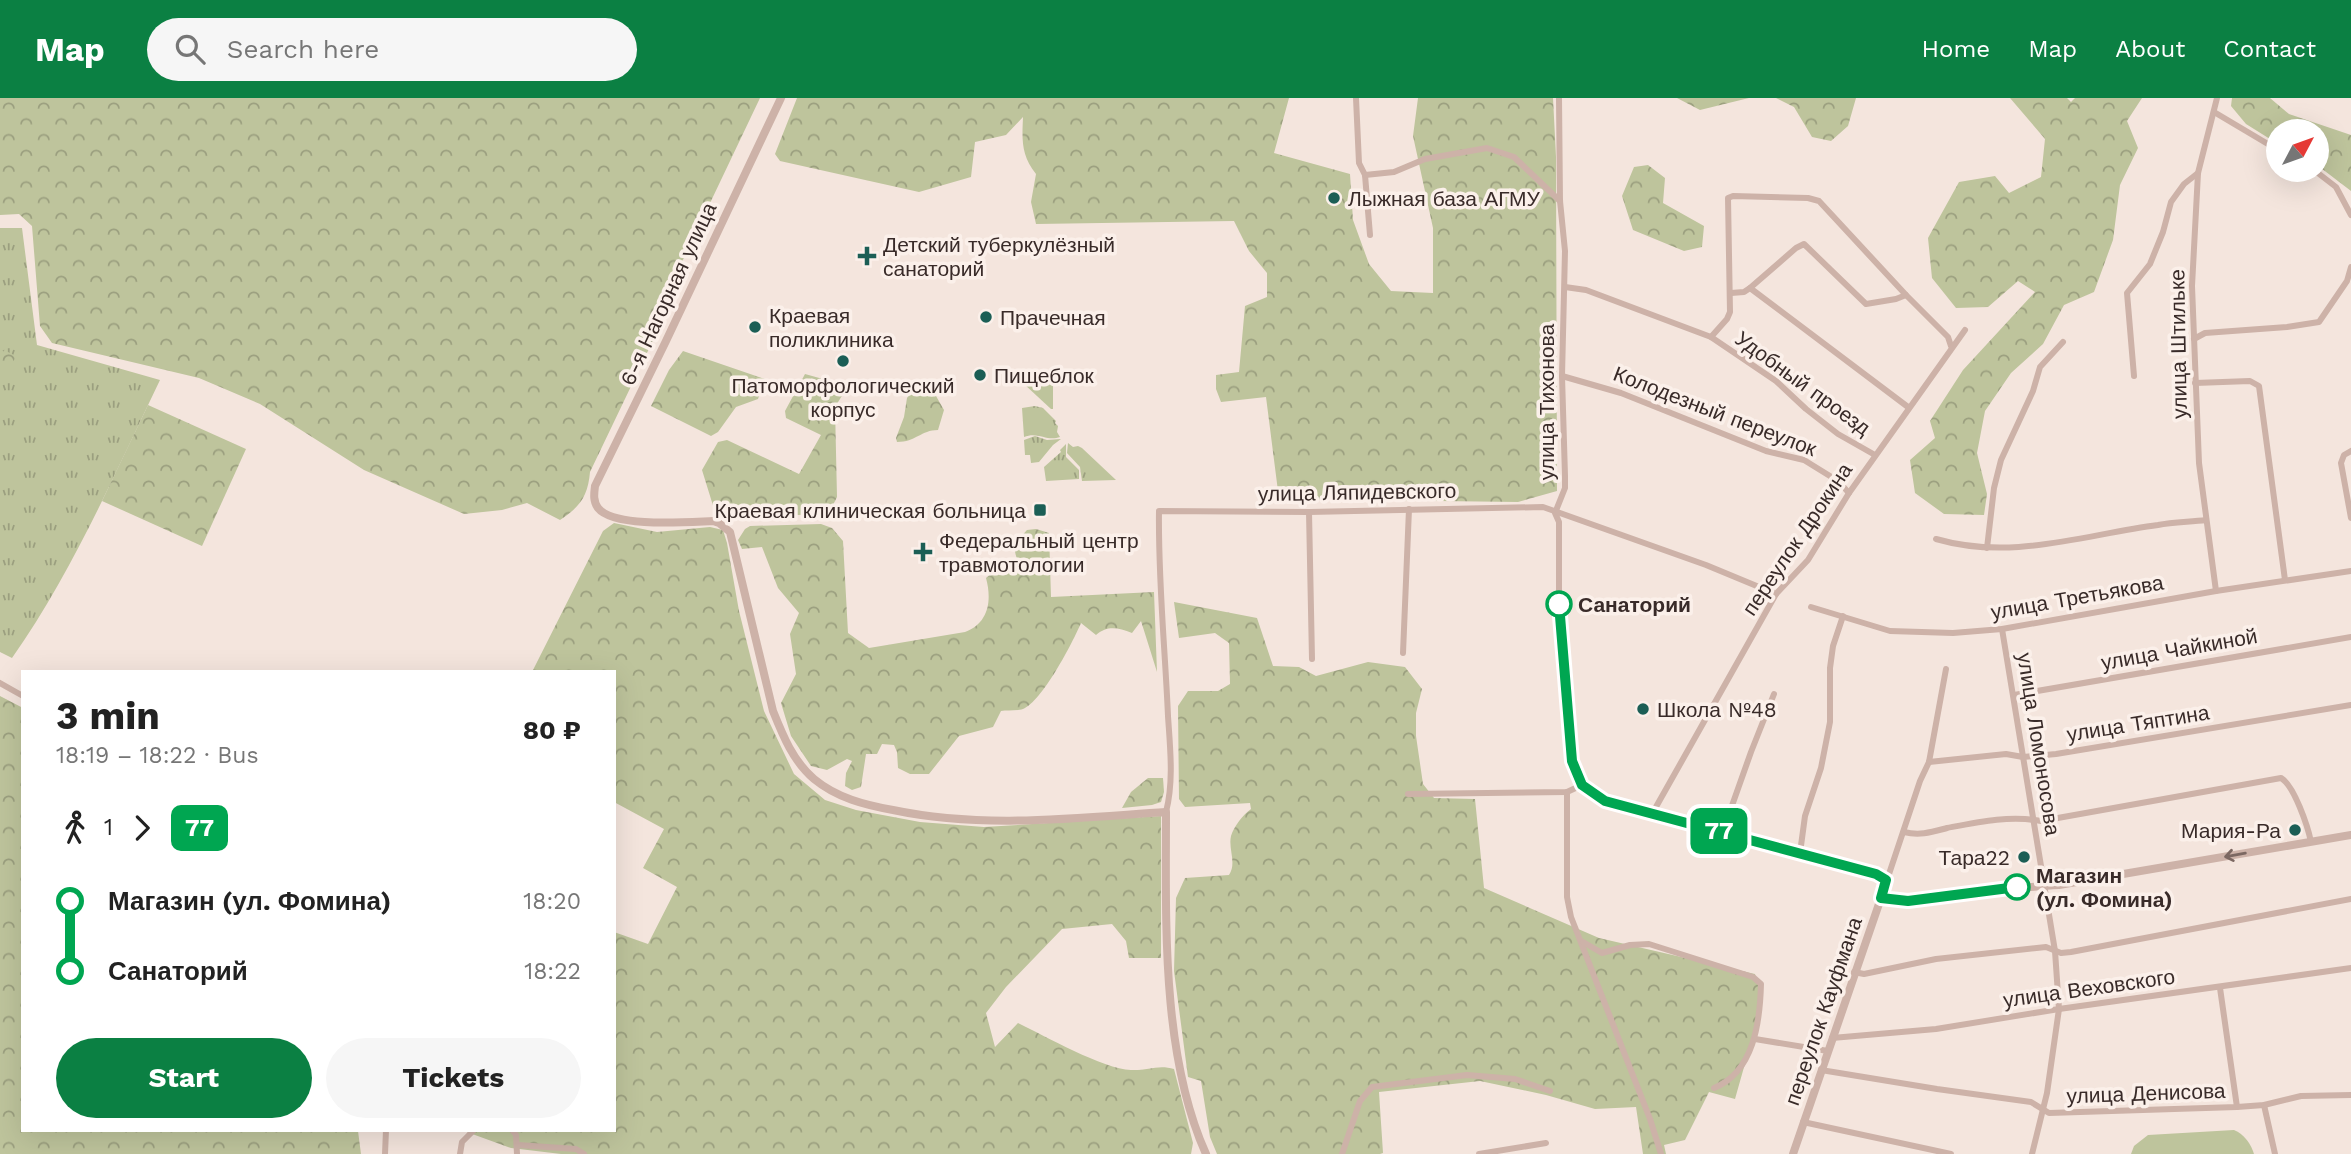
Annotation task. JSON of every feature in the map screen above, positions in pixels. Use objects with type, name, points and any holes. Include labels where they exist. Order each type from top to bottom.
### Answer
[{"type":"street","name":"6-я Нагорная улица","points":[[781,98],[594,486],[597,506],[612,517],[659,523],[712,521],[730,532],[773,711],[784,739],[800,765],[831,791],[867,805],[950,820],[1055,819],[1166,812]]},
{"type":"street","points":[[1356,98],[1359,163],[1366,175],[1370,235]]},
{"type":"street","name":"улица Тихонова","points":[[1559,98],[1560,201],[1565,251],[1562,376],[1565,488],[1555,513],[1559,522],[1559,596],[1572,761],[1582,785]]},
{"type":"street","name":"улица Штильке","points":[[2216,591],[2199,463],[2192,286],[2198,173],[2217,98]]},
{"type":"street","points":[[2214,112],[2266,143]]},
{"type":"street","points":[[1366,175],[1394,172],[1425,159],[1487,148],[1514,157],[1560,201]]},
{"type":"street","points":[[2134,376],[2127,293],[2150,264],[2171,202],[2184,184],[2198,173]]},
{"type":"street","points":[[2329,182],[2336,187],[2351,215]]},
{"type":"street","points":[[1711,337],[1730,312],[1728,198],[1808,198],[1819,201],[1948,337],[1951,346]]},
{"type":"street","points":[[1731,293],[1744,292],[1750,288],[1804,244],[1866,304],[1906,295]]},
{"type":"street","points":[[2194,339],[2205,333],[2319,322],[2347,281],[2351,267]]},
{"type":"street","name":"Удобный проезд","points":[[1565,287],[1586,290],[1711,337],[1776,380],[1806,409],[1838,434],[1875,456]]},
{"type":"street","points":[[1750,288],[1908,407]]},
{"type":"street","name":"переулок Дрокина","points":[[1652,814],[1776,594],[1808,560],[1849,493],[1951,346],[1965,330]]},
{"type":"street","points":[[1987,548],[1994,488],[2001,460],[2033,391],[2040,368],[2063,342]]},
{"type":"street","name":"Колодезный переулок","points":[[1562,376],[1592,383],[1643,401],[1766,451],[1804,460],[1838,481],[1849,493]]},
{"type":"street","points":[[2195,383],[2250,381],[2259,386],[2285,580]]},
{"type":"street","points":[[2351,451],[2344,454],[2341,463],[2351,518]]},
{"type":"street","name":"улица Ляпидевского","points":[[1166,812],[1170,789],[1170,755],[1160,589],[1159,511],[1309,512],[1543,507],[1555,513]]},
{"type":"street","points":[[1402,653],[1409,509]]},
{"type":"street","points":[[1309,512],[1312,659]]},
{"type":"street","points":[[1555,513],[1706,565],[1776,594]]},
{"type":"street","points":[[1936,539],[1961,546],[2037,547],[2158,524],[2206,520]]},
{"type":"street","name":"улица Третьякова","points":[[1811,607],[1890,631],[1953,633],[2003,629],[2216,591],[2351,571]]},
{"type":"street","points":[[1800,853],[1805,816],[1821,768],[1830,722],[1830,668],[1833,646],[1843,616]]},
{"type":"street","name":"улица Ломоносова","points":[[2003,629],[2055,951],[2059,1009],[2043,1108],[2032,1154]]},
{"type":"street","name":"улица Чайкиной","points":[[2014,695],[2351,637]]},
{"type":"street","name":"переулок Кауфмана","points":[[1793,1154],[1920,780],[1929,762],[1946,669]]},
{"type":"street","points":[[0,683],[21,695]]},
{"type":"street","points":[[1723,831],[1774,694]]},
{"type":"street","name":"улица Тяптина","points":[[1929,762],[2006,754],[2023,757],[2134,742],[2351,705]]},
{"type":"street","points":[[1904,832],[1926,834],[2007,818],[2026,817],[2041,821],[2281,778],[2286,780],[2301,809],[2311,842]]},
{"type":"street","points":[[1408,793],[1567,792],[1582,785],[1605,801],[1876,874],[1886,880]]},
{"type":"street","points":[[1567,792],[1567,897],[1571,917],[1661,1154]]},
{"type":"street","points":[[1166,812],[1166,924],[1175,1031],[1183,1082],[1196,1130],[1206,1154]]},
{"type":"street","points":[[1881,898],[1908,901],[2028,886],[2059,885],[2351,835]]},
{"type":"street","points":[[1854,972],[1864,974],[1936,959],[2046,947],[2055,951],[2071,952],[2351,899]]},
{"type":"street","points":[[1579,938],[1586,946],[1602,953],[1630,945],[1649,944],[1753,977],[1761,984],[1755,1039],[1744,1064],[1714,1088]]},
{"type":"street","name":"улица Веховского","points":[[1832,1038],[1936,1029],[2351,968]]},
{"type":"street","points":[[2220,988],[2237,1107]]},
{"type":"street","points":[[1755,1039],[1828,1051]]},
{"type":"street","name":"улица Денисова","points":[[1821,1070],[1937,1090],[2031,1102],[2049,1113],[2237,1107],[2263,1105],[2301,1096],[2351,1095]]},
{"type":"street","points":[[1342,1154],[1360,1101],[1372,1087],[1467,1075],[1515,1079],[1550,1091]]},
{"type":"street","points":[[2263,1105],[2275,1154]]},
{"type":"street","points":[[1803,1122],[1951,1154]]},
{"type":"street","points":[[385,1154],[386,1132]]},
{"type":"street","points":[[460,1154],[462,1142],[472,1132]]},
{"type":"street","points":[[514,1132],[517,1154]]},
{"type":"street","points":[[1479,1154],[1546,1143]]},
{"type":"street","points":[[517,1145],[576,1149],[584,1154]]},
{"type":"green space","points":[[0,98],[760,98],[652,325],[657,332],[590,472],[585,494],[578,505],[560,520],[527,503],[502,510],[464,514],[364,470],[260,404],[199,378],[52,343],[40,326],[32,226],[19,214],[0,215]]},
{"type":"green space","points":[[797,98],[1289,98],[1274,153],[1350,174],[1353,220],[1369,264],[1391,291],[1433,293],[1433,228],[1413,136],[1418,98],[1553,98],[1556,157],[1557,491],[1518,502],[1279,499],[1266,397],[1221,402],[1216,389],[1216,375],[1239,372],[1245,306],[1267,297],[1267,273],[1249,251],[1234,221],[1036,224],[1031,202],[1036,174],[1024,147],[1023,117],[1006,135],[975,142],[971,177],[919,192],[780,161],[775,154]]},
{"type":"green space","points":[[1677,98],[1749,98],[1700,110]]},
{"type":"green space","points":[[1776,98],[1856,98],[1848,126],[1831,141],[1812,137],[1794,107]]},
{"type":"green space","points":[[2010,98],[2067,98],[2071,102],[2075,98],[2142,98],[2127,121],[2138,148],[2120,185],[2113,240],[2094,292],[2064,305],[2043,344],[2011,373],[1985,411],[1977,453],[1987,494],[1984,515],[1944,514],[1915,493],[1910,460],[1935,438],[1930,421],[1963,370],[2035,292],[2018,281],[1988,307],[1956,308],[1932,278],[1928,238],[1959,182],[1995,176],[2009,193],[2041,177],[2045,139]]},
{"type":"green space","points":[[2232,98],[2270,98],[2289,114],[2304,119],[2266,119],[2266,136],[2246,124],[2231,106]]},
{"type":"green space","points":[[2329,128],[2351,135],[2351,191],[2329,174]]},
{"type":"green space","points":[[1648,165],[1665,178],[1663,203],[1704,226],[1702,247],[1684,251],[1633,230],[1622,196],[1634,167]]},
{"type":"green space","points":[[0,228],[22,228],[37,345],[160,380],[73,557],[12,658],[0,652]]},
{"type":"green space","points":[[4,350],[16,356],[0,390],[0,358]]},
{"type":"green space","points":[[683,351],[765,379],[758,399],[736,407],[718,432],[711,436],[651,406],[669,370]]},
{"type":"green space","points":[[805,374],[848,386],[835,407],[837,497],[831,509],[819,514],[754,517],[724,517],[715,512],[702,470],[718,442],[727,440],[799,474],[821,435],[786,418],[785,411]]},
{"type":"green space","points":[[918,381],[932,389],[944,410],[938,430],[897,442],[907,398]]},
{"type":"green space","points":[[1053,383],[1053,409],[1024,384]]},
{"type":"green space","points":[[148,405],[246,449],[202,546],[102,501]]},
{"type":"green space","points":[[1022,408],[1043,408],[1056,421],[1060,437],[1024,437]]},
{"type":"green space","points":[[1035,436],[1047,440],[1061,439],[1039,462],[1031,463],[1030,455],[1025,455],[1024,440]]},
{"type":"green space","points":[[1068,443],[1082,448],[1116,480],[1082,481],[1080,467],[1067,453]]},
{"type":"green space","points":[[1066,444],[1066,457],[1079,470],[1079,479],[1046,481],[1044,467]]},
{"type":"green space","points":[[614,523],[657,532],[710,527],[723,530],[739,611],[764,711],[794,774],[825,800],[856,810],[920,822],[984,827],[1161,816],[1161,958],[1129,958],[1126,941],[1112,924],[1062,929],[1006,987],[986,1013],[995,1047],[1018,1023],[1105,1064],[1131,1070],[1163,1067],[1174,1069],[1193,1143],[1191,1154],[561,1154],[511,1148],[467,1132],[616,1132],[616,933],[648,944],[677,887],[643,868],[664,829],[616,803],[616,670],[533,670],[603,531]]},
{"type":"green space","points":[[821,524],[832,528],[843,541],[848,633],[869,648],[965,632],[973,628],[987,610],[989,594],[986,578],[992,573],[1015,573],[1018,561],[1016,544],[1027,530],[1036,529],[1049,533],[1051,597],[1154,592],[1157,672],[1141,621],[1132,633],[1113,628],[1096,635],[1081,623],[1056,670],[1031,704],[1021,710],[1001,711],[993,727],[959,736],[929,774],[910,774],[898,768],[894,745],[882,744],[877,754],[866,754],[861,787],[852,790],[845,786],[846,773],[852,761],[847,759],[827,770],[811,766],[791,736],[781,703],[796,674],[790,634],[799,613],[778,588],[762,547],[742,549],[738,540],[750,526]]},
{"type":"green space","points":[[1174,602],[1257,618],[1273,666],[1299,667],[1316,676],[1368,662],[1405,667],[1422,689],[1416,713],[1416,736],[1423,784],[1434,798],[1475,799],[1484,888],[1599,938],[1755,974],[1763,1000],[1735,1099],[1709,1092],[1685,1140],[1664,1145],[1666,1154],[1643,1154],[1636,1107],[1595,1109],[1480,1081],[1379,1092],[1383,1153],[1380,1154],[1217,1154],[1210,1137],[1201,1081],[1188,1077],[1174,971],[1176,898],[1185,878],[1229,875],[1232,866],[1231,836],[1239,821],[1251,809],[1250,803],[1185,807],[1179,799],[1178,706],[1188,691],[1218,691],[1230,684],[1229,643],[1215,633],[1179,638]]},
{"type":"green space","points":[[0,696],[21,707],[21,1132],[358,1132],[361,1154],[0,1154]]},
{"type":"green space","points":[[1148,778],[1163,778],[1164,792],[1161,802],[1122,808],[1131,792]]},
{"type":"green space","points":[[2234,1130],[2247,1140],[2254,1154],[2131,1154],[2134,1146],[2148,1135]]},
{"type":"bus line","name":"77","points":[[1559,604],[1572,761],[1582,785],[1596,796],[1605,801],[1876,874],[1886,880],[1881,898],[1908,901],[2017,887]]},
{"type":"place","name":"Лыжная база АГМУ","points":[[1334,198]]},
{"type":"place","name":"Детский туберкулёзный санаторий","points":[[867,256]]},
{"type":"place","name":"Прачечная","points":[[986,317]]},
{"type":"place","name":"Краевая поликлиника","points":[[755,327]]},
{"type":"place","name":"Патоморфологический корпус","points":[[843,361]]},
{"type":"place","name":"Пищеблок","points":[[980,375]]},
{"type":"place","name":"Краевая клиническая больница","points":[[1040,510]]},
{"type":"place","name":"Федеральный центр травмотологии","points":[[923,552]]},
{"type":"place","name":"Санаторий","points":[[1559,604]]},
{"type":"place","name":"Школа №48","points":[[1643,709]]},
{"type":"place","name":"Мария-Ра","points":[[2295,830]]},
{"type":"place","name":"Тара22","points":[[2024,857]]},
{"type":"place","name":"Магазин (ул. Фомина)","points":[[2017,887]]}]
